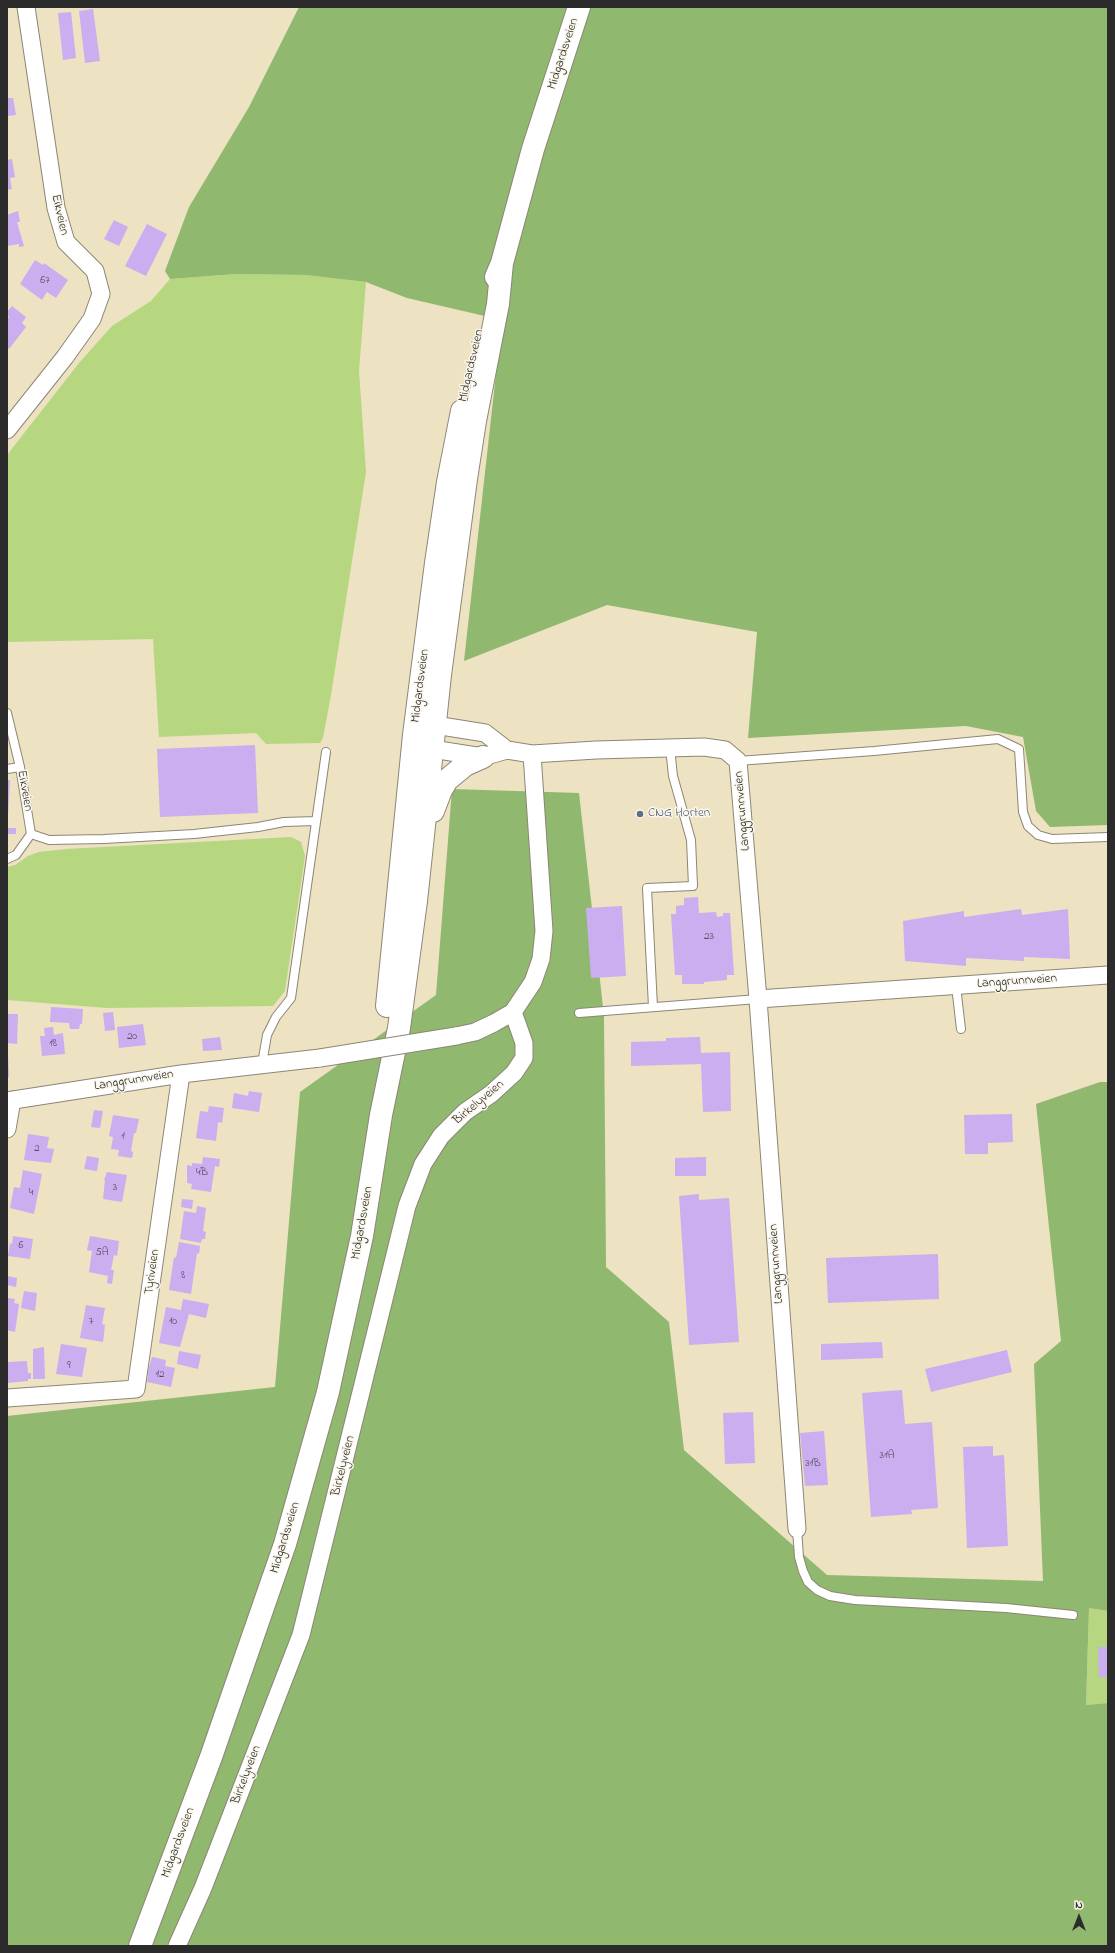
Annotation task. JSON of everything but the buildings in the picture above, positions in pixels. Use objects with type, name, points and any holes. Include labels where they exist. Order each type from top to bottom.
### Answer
[{"type":"highway","name":"Midgardsveien","points":[[381,1115],[385,1029],[414,735],[448,482],[487,300],[502,263],[533,149],[579,7]]},
{"type":"highway","name":"Midgardsveien","points":[[140,1946],[211,1757],[285,1544],[313,1447],[340,1339],[362,1236],[381,1115],[399,1028],[466,479],[475,421],[498,304],[502,263]]},
{"type":"highway","points":[[423,837],[441,790],[447,780],[465,765],[482,757]]},
{"type":"street","name":"Eikveien","points":[[7,430],[65,357],[92,319],[101,294],[95,271],[66,242],[56,208],[26,7]]},
{"type":"street","points":[[414,735],[435,725]]},
{"type":"street","name":"Langgrunnveien","points":[[435,725],[485,733],[507,750]]},
{"type":"street","name":"Langgrunnveien","points":[[414,735],[432,749],[482,757],[507,750],[532,754],[596,750],[704,747],[725,750],[738,761],[758,999],[797,1529]]},
{"type":"street","points":[[512,1012],[533,982],[541,959],[544,931],[532,754]]},
{"type":"street","name":"Langgrunnveien","points":[[758,999],[1108,975]]},
{"type":"street","name":"Langgrunnveien","points":[[9,1100],[181,1074],[320,1058],[456,1036],[482,1029],[512,1012]]},
{"type":"street","name":"Birkelyveien","points":[[177,1946],[203,1888],[302,1636],[407,1206],[423,1164],[441,1136],[466,1112],[491,1094],[514,1073],[524,1058],[524,1043],[512,1012]]},
{"type":"street","name":"Tyriveien","points":[[7,1398],[136,1389],[181,1074]]},
{"type":"street","points":[[7,1129],[9,1100]]},
{"type":"lane","name":"Eikveien","points":[[7,713],[20,767],[31,834]]},
{"type":"lane","points":[[738,761],[874,751],[998,739],[1019,749],[1023,812],[1028,826],[1038,835],[1052,839],[1108,837]]},
{"type":"lane","points":[[653,1007],[647,888],[693,886],[691,840],[674,776],[670,748]]},
{"type":"lane","points":[[262,1064],[267,1035],[276,1017],[291,998],[326,752]]},
{"type":"lane","points":[[7,769],[20,767]]},
{"type":"lane","points":[[7,859],[16,855],[31,834],[49,840],[104,839],[194,834],[258,827],[284,822],[316,821]]},
{"type":"lane","points":[[956,986],[961,1029]]},
{"type":"lane","name":"Langgrunnveien","points":[[579,1013],[758,999]]},
{"type":"lane","points":[[797,1529],[799,1557],[803,1572],[808,1582],[817,1590],[830,1596],[855,1600],[1006,1608],[1073,1615]]},
{"type":"green space","points":[[299,7],[1108,7],[1108,825],[1050,827],[1036,811],[1023,737],[966,726],[748,738],[757,632],[607,605],[464,661],[502,320],[407,298],[366,282],[306,275],[236,274],[170,279],[165,271],[189,207],[249,107]]},
{"type":"green space","points":[[236,274],[306,275],[366,282],[359,371],[366,472],[331,695],[323,738],[320,743],[266,744],[256,733],[159,737],[153,639],[7,642],[7,455],[79,363],[112,326],[151,301],[170,279]]},
{"type":"green space","points":[[452,789],[579,793],[604,1016],[606,1267],[669,1322],[684,1450],[827,1575],[1043,1581],[1034,1364],[1061,1341],[1036,1104],[1100,1082],[1108,1082],[1108,1611],[1089,1608],[1086,1705],[1108,1703],[1108,1946],[7,1946],[7,1416],[275,1387],[300,1092],[436,995]]},
{"type":"green space","points":[[291,837],[301,842],[305,856],[285,991],[273,1006],[107,1008],[7,1000],[7,867],[15,865],[28,856],[39,852],[66,849]]},
{"type":"green space","points":[[1089,1608],[1108,1611],[1108,1703],[1086,1705]]},
{"type":"place","name":"CNG Horten","points":[[640,814]]}]
